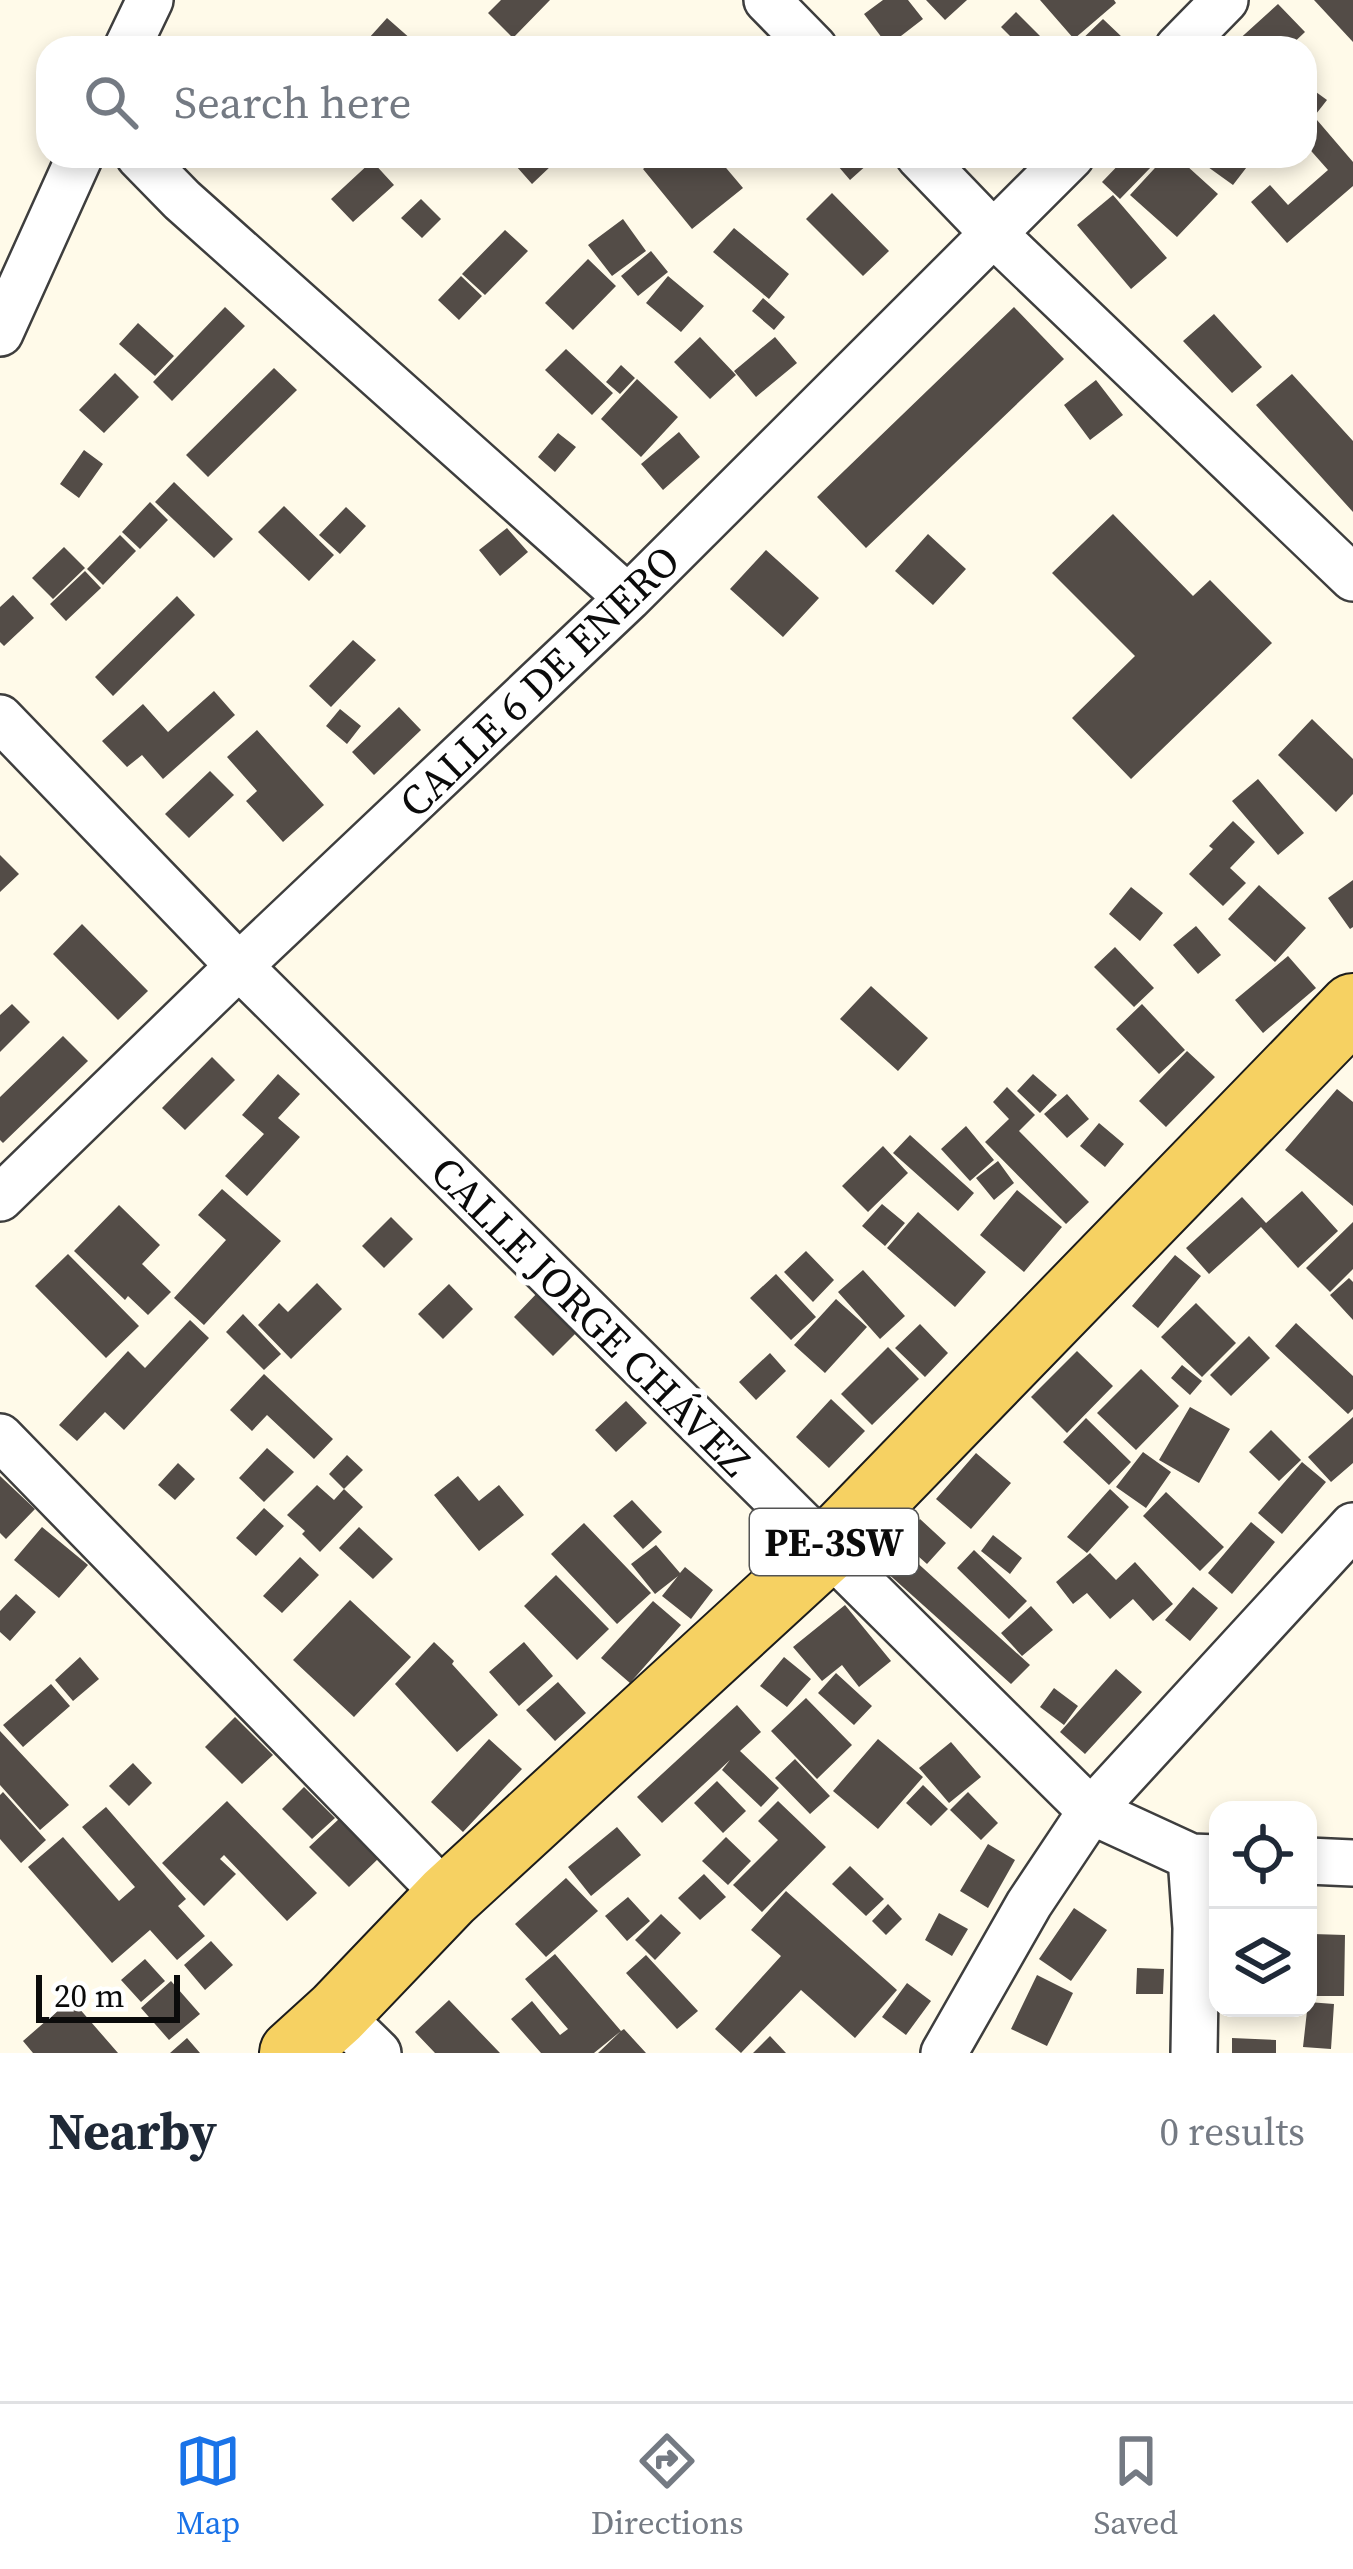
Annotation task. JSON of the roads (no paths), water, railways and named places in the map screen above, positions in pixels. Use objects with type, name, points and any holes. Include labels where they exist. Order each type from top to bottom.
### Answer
[{"type":"main road","name":"PE-3SW","points":[[336,2040],[448,1897],[826,1550],[1353,1006]]},
{"type":"street","points":[[133,36],[150,0]]},
{"type":"street","points":[[767,0],[802,36]]},
{"type":"street","points":[[1190,36],[1225,0]]},
{"type":"street","points":[[0,332],[75,168]]},
{"type":"street","points":[[151,168],[628,598]]},
{"type":"street","points":[[931,168],[1353,578]]},
{"type":"street","name":"CALLE 6 DE ENERO","points":[[0,1198],[628,598],[1059,168]]},
{"type":"street","name":"CALLE JORGE CHÁVEZ","points":[[0,718],[239,966],[1091,1811],[1204,1857]]},
{"type":"street","points":[[0,1437],[448,1897]]},
{"type":"street","points":[[944,2053],[1029,1904],[1091,1811],[1353,1526]]},
{"type":"street","points":[[1194,2053],[1196,1928],[1204,1857]]},
{"type":"street","points":[[1317,1861],[1353,1863]]}]
